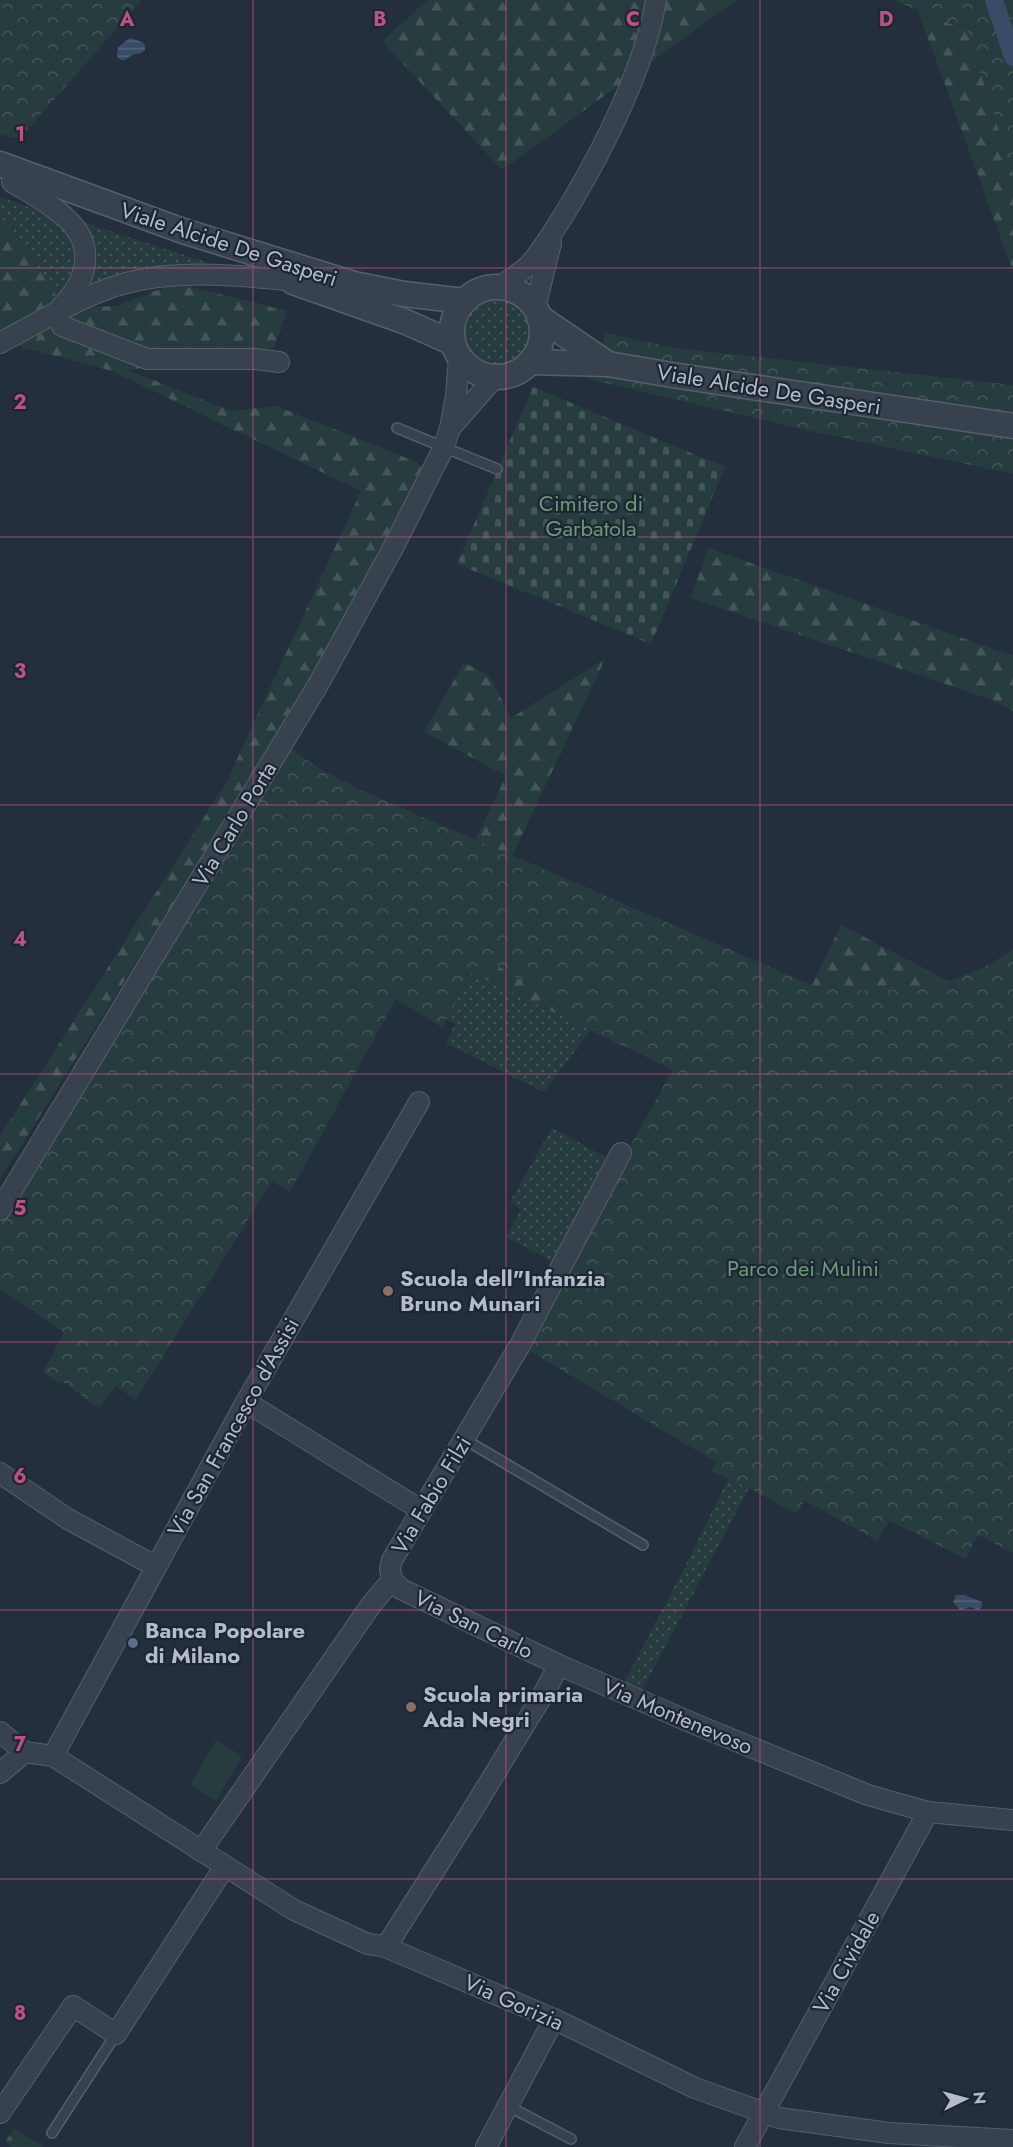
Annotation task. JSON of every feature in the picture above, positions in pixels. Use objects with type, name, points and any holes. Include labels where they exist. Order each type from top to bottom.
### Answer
[{"type":"street","points":[[555,229],[537,312],[541,340],[537,352],[530,362],[514,373],[495,377],[475,371],[456,350],[452,328],[455,313],[464,301],[481,289],[501,286],[529,265],[555,229],[592,169],[610,132],[642,52],[656,0]]},
{"type":"street","points":[[4,174],[65,217],[81,237],[85,252],[83,276],[77,289],[55,313]]},
{"type":"street","name":"Viale Alcide De Gasperi","points":[[4,174],[84,210],[406,322],[456,350]]},
{"type":"street","name":"Viale Alcide De Gasperi","points":[[4,174],[354,284],[404,294],[464,301]]},
{"type":"street","points":[[0,343],[55,313],[107,290],[141,280],[177,275],[223,274],[288,280]]},
{"type":"street","points":[[501,286],[520,293],[537,312]]},
{"type":"street","name":"Viale Alcide De Gasperi","points":[[537,312],[608,364],[1013,426]]},
{"type":"street","points":[[55,313],[62,326],[147,359],[255,358],[279,362]]},
{"type":"street","name":"Via Carlo Porta","points":[[0,1210],[318,685],[393,548],[444,447],[456,396],[456,350]]},
{"type":"street","points":[[530,362],[608,364]]},
{"type":"street","points":[[450,428],[495,377]]},
{"type":"street","name":"Via San Francesco d'Assisi","points":[[54,1756],[155,1566],[246,1402],[419,1102]]},
{"type":"street","name":"Via Fabio Filzi","points":[[201,1851],[371,1605],[392,1580],[390,1569],[392,1560],[520,1345],[621,1153]]},
{"type":"street","points":[[246,1402],[421,1510]]},
{"type":"street","points":[[0,1473],[68,1519],[155,1566]]},
{"type":"street","name":"Via San Carlo","points":[[392,1580],[401,1588],[559,1665]]},
{"type":"street","points":[[383,1946],[389,1942],[461,1829],[559,1665]]},
{"type":"street","name":"Via Montenevoso","points":[[559,1665],[868,1795],[928,1812],[1013,1820]]},
{"type":"street","points":[[0,1732],[25,1752],[54,1756]]},
{"type":"street","points":[[0,1773],[25,1752]]},
{"type":"street","name":"Via Gorizia","points":[[54,1756],[294,1910],[369,1944],[383,1946],[554,2019],[695,2088],[779,2118],[889,2133],[1013,2140]]},
{"type":"street","name":"Via Cividale","points":[[745,2147],[928,1812]]},
{"type":"street","points":[[0,2113],[73,2006],[116,2034],[225,1866]]},
{"type":"street","points":[[486,2147],[554,2019]]},
{"type":"lane","points":[[397,428],[498,470]]},
{"type":"lane","points":[[464,1439],[643,1545]]},
{"type":"lane","points":[[52,2133],[116,2034]]},
{"type":"lane","points":[[508,2106],[571,2139]]},
{"type":"green space","points":[[0,0],[142,0],[19,139],[0,134]]},
{"type":"green space","points":[[428,0],[736,0],[502,170],[382,41]]},
{"type":"green space","points":[[893,0],[1013,0],[1013,175],[967,31]]},
{"type":"green space","points":[[914,0],[1013,0],[1013,271]]},
{"type":"green space","points":[[0,197],[61,221],[74,236],[79,262],[60,301],[0,210]]},
{"type":"green space","points":[[0,211],[60,301],[48,308],[116,306],[176,283],[287,311],[274,348],[128,370],[231,411],[276,406],[400,455],[424,467],[289,719],[0,1179],[0,1136],[226,783],[361,491],[112,371],[22,347],[0,337]]},
{"type":"green space","points":[[76,220],[221,267],[86,290],[93,262]]},
{"type":"green space","points":[[496,296],[509,299],[521,306],[528,318],[531,331],[528,344],[521,356],[509,363],[496,366],[483,363],[471,356],[464,344],[461,331],[464,318],[471,306],[483,299]]},
{"type":"green space","points":[[606,333],[675,348],[1013,385],[1013,474],[806,430],[589,379]]},
{"type":"green space","name":"Cimitero di Garbatola","points":[[533,387],[725,467],[651,644],[457,564]]},
{"type":"green space","points":[[708,548],[1013,656],[1013,711],[993,700],[691,598]]},
{"type":"green space","points":[[605,659],[473,939],[780,1052],[841,925],[1013,1015],[678,1072],[465,970],[424,1010],[398,1003],[506,776],[424,732],[464,663],[489,675],[511,718]]},
{"type":"green space","name":"Parco dei Mulini","points":[[290,748],[320,769],[365,792],[812,985],[864,991],[917,988],[968,974],[1013,949],[1013,1553],[978,1535],[965,1559],[889,1521],[877,1541],[804,1500],[797,1514],[711,1471],[716,1462],[520,1345],[673,1069],[597,1033],[598,1029],[482,956],[442,1027],[396,999],[290,1192],[272,1181],[136,1400],[116,1386],[99,1408],[63,1382],[60,1384],[43,1372],[64,1332],[0,1289],[0,1221]]},
{"type":"green space","points":[[465,970],[591,1030],[544,1092],[446,1043],[455,1024],[424,1010]]},
{"type":"green space","points":[[552,1128],[609,1159],[555,1263],[506,1237],[521,1209],[510,1202]]},
{"type":"green space","points":[[738,1464],[749,1488],[640,1694],[621,1688],[686,1565],[728,1479]]},
{"type":"green space","points":[[216,1740],[242,1756],[216,1801],[190,1785]]},
{"type":"green space","points":[[14,2129],[44,2147],[12,2147],[5,2142]]},
{"type":"water","points":[[130,38],[142,42],[145,50],[125,60],[120,60],[117,56],[118,47]]},
{"type":"water","points":[[956,1595],[964,1595],[982,1602],[982,1607],[978,1610],[971,1607],[960,1610],[953,1602]]},
{"type":"waterway","points":[[994,0],[1013,57]]},
{"type":"place","name":"Scuola dell\"Infanzia Bruno Munari","points":[[388,1291]]},
{"type":"place","name":"Banca Popolare di Milano","points":[[133,1643]]},
{"type":"place","name":"Scuola primaria Ada Negri","points":[[411,1707]]}]
